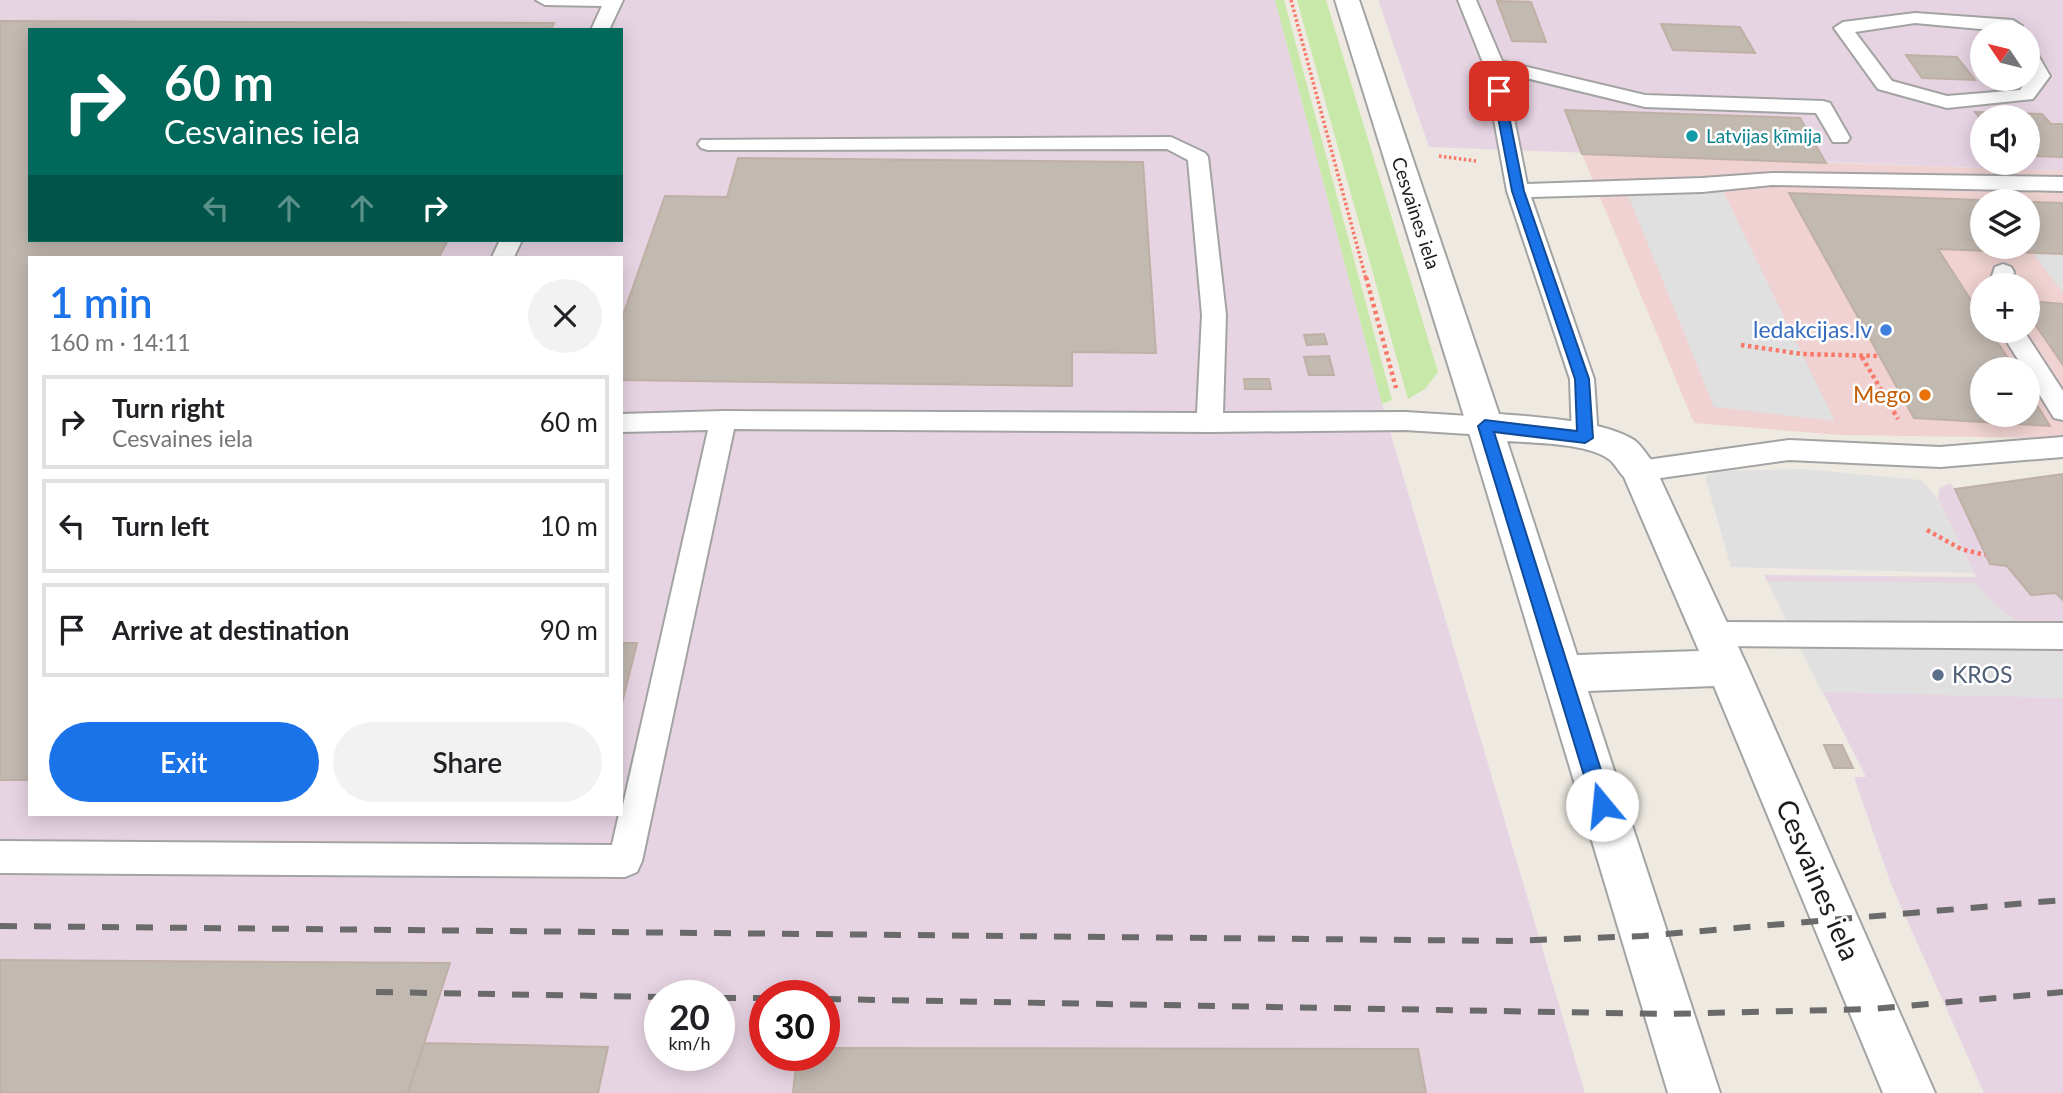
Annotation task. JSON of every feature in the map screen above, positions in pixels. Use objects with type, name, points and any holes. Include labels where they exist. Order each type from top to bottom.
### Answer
[{"type":"street","name":"Cesvaines iela","points":[[1347,0],[1485,426],[1694,1093]]},
{"type":"street","name":"Cesvaines iela","points":[[1485,426],[1542,430],[1585,438],[1621,449],[1639,471],[1720,651],[1909,1093]]},
{"type":"street","points":[[1562,674],[1720,651]]},
{"type":"lane","points":[[545,0],[613,0],[601,28]]},
{"type":"lane","points":[[1467,0],[1494,65],[1518,191],[1582,379],[1585,438]]},
{"type":"lane","points":[[1973,21],[1915,18],[1843,28],[1885,85],[1947,102],[2026,95],[2029,91]]},
{"type":"lane","points":[[1494,65],[1522,70],[1577,87],[1646,101],[1823,107],[1840,138]]},
{"type":"lane","points":[[708,144],[1171,143],[1180,147],[1198,157],[1214,315],[1209,402],[1211,423]]},
{"type":"lane","points":[[1518,191],[1690,186],[1784,179],[2063,184]]},
{"type":"lane","points":[[2020,343],[2063,411]]},
{"type":"lane","points":[[623,424],[723,420],[1211,423],[1405,421],[1485,426]]},
{"type":"lane","points":[[0,857],[625,861],[723,420]]},
{"type":"lane","points":[[1639,471],[1789,450],[1940,457],[2063,447]]},
{"type":"lane","points":[[1720,651],[2063,636]]},
{"type":"path","points":[[1291,0],[1405,421]]},
{"type":"path","points":[[1741,345],[1802,354],[1880,356]]},
{"type":"path","points":[[1861,356],[1900,423]]},
{"type":"path","points":[[1927,530],[1961,549],[1986,555]]},
{"type":"shaded area","points":[[0,0],[1275,0],[1382,404],[1585,1093],[0,1093]]},
{"type":"shaded area","points":[[1378,0],[2063,0],[2063,171],[2040,170],[2040,105],[1970,105],[1970,167],[1429,147]]},
{"type":"shaded area","points":[[1582,154],[1970,168],[1970,175],[2040,175],[2040,170],[2063,171],[2063,436],[1840,435],[1694,423]]},
{"type":"shaded area","points":[[1723,191],[1835,421],[1714,407],[1628,195]]},
{"type":"shaded area","points":[[2040,253],[2063,254],[2063,293],[2037,259],[2040,259]]},
{"type":"shaded area","points":[[1803,469],[1921,480],[1938,499],[1974,573],[1731,567],[1705,476],[1719,471]]},
{"type":"shaded area","name":"KROS","points":[[2063,474],[2063,1093],[1984,1093],[1891,884],[1854,777],[1866,777],[1764,575],[1976,577],[1938,499],[1939,489],[1950,483],[1955,489]]},
{"type":"shaded area","points":[[1767,581],[1975,583],[1994,604],[2063,655],[2063,698],[1822,692]]},
{"type":"green space","points":[[1275,0],[1284,0],[1392,400],[1382,404]]},
{"type":"green space","points":[[1297,0],[1326,0],[1438,372],[1425,389],[1408,399]]},
{"type":"building","points":[[1497,1],[1531,2],[1546,42],[1512,41]]},
{"type":"building","points":[[0,21],[554,23],[552,28],[28,28],[28,242],[447,242],[440,256],[28,256],[28,780],[0,780]]},
{"type":"building","points":[[1661,24],[1740,27],[1755,53],[1673,50]]},
{"type":"building","points":[[1906,55],[1957,57],[1970,74],[1970,80],[1922,78]]},
{"type":"building","name":"Latvijas ķīmija","points":[[1565,110],[1800,118],[1826,163],[1582,154]]},
{"type":"building","points":[[2040,114],[2051,124],[2063,124],[2063,157],[2040,156]]},
{"type":"building","points":[[738,158],[1143,162],[1156,353],[1072,352],[1072,386],[623,380],[623,315],[665,196],[727,197]]},
{"type":"building","points":[[1789,193],[1970,200],[1970,250],[1938,249],[1970,299],[1970,343],[1998,343],[2007,357],[1970,357],[1970,421],[1914,418]]},
{"type":"building","points":[[2040,202],[2063,203],[2063,254],[2040,253]]},
{"type":"building","points":[[2040,302],[2063,304],[2063,365],[2040,331]]},
{"type":"building","points":[[1324,334],[1327,344],[1307,345],[1304,335]]},
{"type":"building","points":[[1329,356],[1334,375],[1309,375],[1304,357]]},
{"type":"building","points":[[1244,379],[1269,379],[1271,389],[1245,389]]},
{"type":"building","points":[[2040,410],[2050,426],[2040,425]]},
{"type":"building","points":[[2063,474],[2063,600],[2056,593],[2031,595],[2007,566],[1990,564],[1955,489]]},
{"type":"building","points":[[623,643],[637,643],[623,699]]},
{"type":"building","points":[[1824,745],[1842,745],[1853,768],[1834,768]]},
{"type":"building","points":[[0,960],[450,963],[408,1093],[0,1093]]},
{"type":"building","points":[[424,1043],[608,1047],[598,1093],[408,1093]]},
{"type":"building","points":[[840,1048],[1418,1049],[1426,1093],[793,1093],[795,1071],[840,1071]]},
{"type":"railway","points":[[0,926],[1509,941],[1643,936],[2063,900]]},
{"type":"railway","points":[[376,992],[644,997]]},
{"type":"railway","points":[[840,999],[1668,1014],[1873,1009],[2063,992]]},
{"type":"railway","points":[[735,998],[749,998]]},
{"type":"place","name":"Latvijas ķīmija","points":[[1692,136]]},
{"type":"place","name":"ledakcijas.lv","points":[[1886,330]]},
{"type":"place","name":"Mego","points":[[1925,395]]},
{"type":"place","name":"KROS","points":[[1938,675]]},
{"type":"route","points":[[1499,91],[1518,191],[1582,379],[1585,438],[1542,430],[1485,426],[1602,805]]}]
